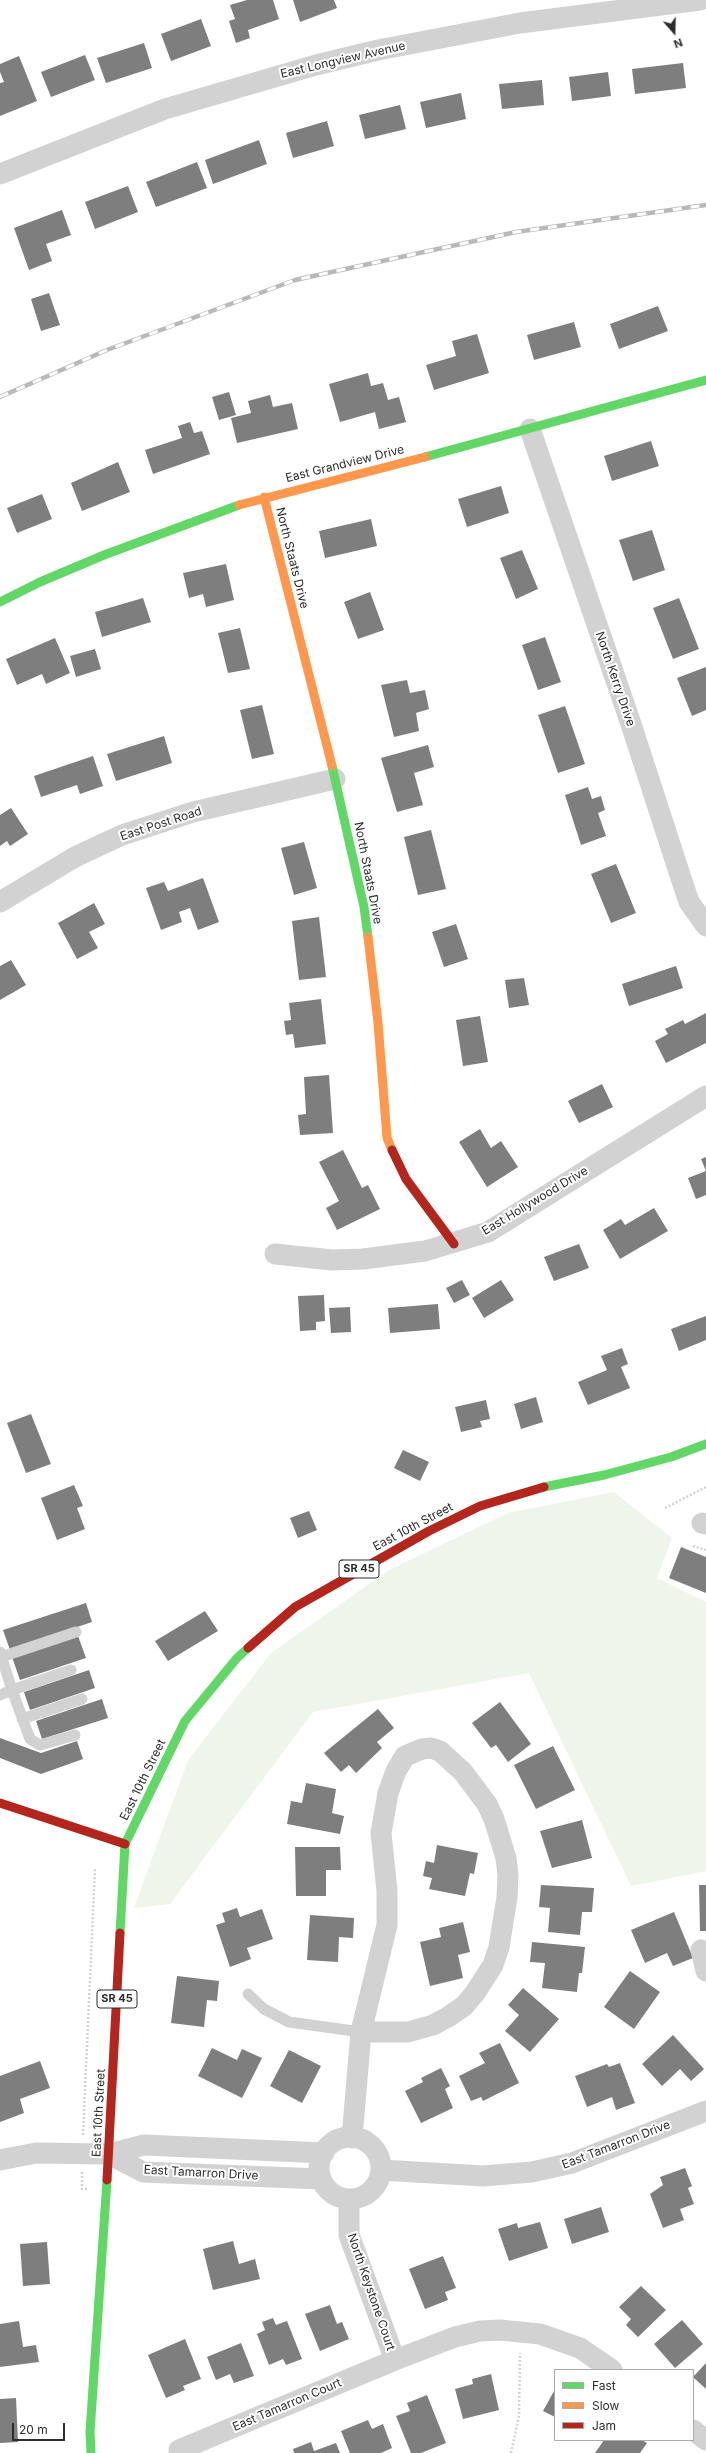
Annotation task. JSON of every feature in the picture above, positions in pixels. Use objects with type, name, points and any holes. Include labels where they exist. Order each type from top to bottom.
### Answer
[{"type":"street","name":"East Longview Avenue","points":[[0,174],[165,109],[254,82],[378,50],[574,8],[700,0]]},
{"type":"street","name":"East Grandview Drive","points":[[0,602],[40,582],[104,555],[264,497],[530,429],[706,380]]},
{"type":"street","name":"North Kerry Drive","points":[[530,429],[631,724],[689,902],[706,926]]},
{"type":"street","name":"North Staats Drive","points":[[264,497],[335,778],[364,907],[378,1023],[386,1138],[406,1179],[454,1244]]},
{"type":"street","name":"East Post Road","points":[[0,902],[75,857],[122,835],[193,812],[335,778]]},
{"type":"street","name":"East Hollywood Drive","points":[[275,1254],[332,1260],[363,1259],[425,1251],[454,1244],[488,1232],[706,1096]]},
{"type":"street","name":"East 10th Street","points":[[91,2453],[90,2432],[109,2154],[124,1844],[185,1721],[236,1658],[295,1607],[429,1531],[480,1506],[544,1487],[604,1475],[671,1457],[706,1444]]},
{"type":"street","points":[[352,2138],[361,2032],[387,1925],[387,1892],[381,1833],[388,1793],[396,1771],[405,1756],[422,1749],[431,1748],[440,1751],[449,1758],[476,1788],[487,1804],[501,1839],[508,1875],[507,1897],[499,1947],[493,1966],[475,1993],[464,2006],[448,2017],[433,2025],[408,2032],[361,2032]]},
{"type":"street","points":[[0,1803],[74,1829],[124,1844]]},
{"type":"street","points":[[701,1950],[706,1971]]},
{"type":"street","name":"East Tamarron Drive","points":[[381,2170],[483,2176],[532,2172],[572,2163],[706,2111]]},
{"type":"street","points":[[352,2138],[368,2143],[374,2148],[378,2156],[381,2170],[374,2188],[367,2194],[349,2199],[332,2193],[321,2179],[320,2161],[324,2153],[333,2143],[352,2138]]},
{"type":"street","name":"East Tamarron Drive","points":[[109,2154],[144,2145],[324,2153]]},
{"type":"street","points":[[0,2160],[36,2153],[109,2154]]},
{"type":"street","name":"East Tamarron Drive","points":[[109,2154],[143,2172],[321,2179]]},
{"type":"street","name":"North Keystone Court","points":[[349,2199],[349,2235],[395,2360]]},
{"type":"street","points":[[395,2360],[455,2337],[480,2331],[507,2330],[540,2334],[562,2340],[580,2348],[611,2369]]},
{"type":"street","name":"East Tamarron Court","points":[[179,2450],[395,2360]]},
{"type":"street","points":[[694,2431],[706,2440]]},
{"type":"lane","points":[[75,1735],[40,1745],[30,1739],[12,1690],[1,1654],[76,1632]]},
{"type":"lane","points":[[0,1695],[71,1670]]},
{"type":"lane","points":[[22,1719],[82,1699]]},
{"type":"lane","points":[[248,1994],[264,2009],[290,2022],[361,2032]]},
{"type":"path","points":[[665,1508],[706,1487]]},
{"type":"path","points":[[693,1546],[706,1550]]},
{"type":"path","points":[[83,2139],[95,1868]]},
{"type":"path","points":[[82,2175],[82,2189],[88,2189]]},
{"type":"path","points":[[511,2453],[519,2416],[520,2353]]},
{"type":"shaded area","points":[[614,1492],[672,1538],[657,1578],[706,1602],[706,1871],[631,1886],[529,1673],[313,1712],[170,1904],[134,1908],[188,1760],[271,1653],[389,1570],[508,1513]]},
{"type":"building","points":[[247,0],[273,0],[279,19],[248,30],[250,38],[236,43],[229,21],[235,19],[230,5]]},
{"type":"building","points":[[293,0],[334,0],[337,8],[300,22]]},
{"type":"building","points":[[201,19],[211,46],[171,61],[161,34]]},
{"type":"building","points":[[144,43],[152,68],[106,83],[97,58]]},
{"type":"building","points":[[85,55],[95,80],[51,97],[41,72]]},
{"type":"building","points":[[19,56],[37,101],[0,116],[0,83],[4,82],[0,72],[0,64]]},
{"type":"building","points":[[683,63],[686,88],[635,94],[632,69]]},
{"type":"building","points":[[608,72],[611,96],[572,101],[569,77]]},
{"type":"building","points":[[542,80],[544,105],[502,109],[499,84]]},
{"type":"building","points":[[461,93],[466,119],[426,128],[420,102]]},
{"type":"building","points":[[400,105],[406,129],[365,139],[359,115]]},
{"type":"building","points":[[327,121],[334,146],[293,158],[286,133]]},
{"type":"building","points":[[259,140],[267,164],[213,184],[205,160]]},
{"type":"building","points":[[197,162],[207,188],[156,207],[146,182]]},
{"type":"building","points":[[128,186],[138,212],[95,229],[85,202]]},
{"type":"building","points":[[62,210],[71,235],[46,244],[52,261],[29,270],[14,228]]},
{"type":"building","points":[[49,293],[60,325],[41,331],[31,299]]},
{"type":"building","points":[[658,306],[668,331],[619,349],[610,324]]},
{"type":"building","points":[[574,322],[581,347],[534,360],[527,335]]},
{"type":"building","points":[[477,334],[489,373],[434,390],[426,365],[456,356],[452,341]]},
{"type":"building","points":[[368,373],[371,386],[383,383],[388,400],[399,397],[406,422],[379,429],[375,412],[340,422],[329,384]]},
{"type":"building","points":[[229,392],[236,415],[219,420],[212,397]]},
{"type":"building","points":[[270,395],[273,407],[292,403],[298,429],[237,443],[231,418],[251,413],[248,401]]},
{"type":"building","points":[[190,422],[194,433],[202,431],[210,454],[153,474],[145,450],[182,438],[178,426]]},
{"type":"building","points":[[651,441],[659,466],[612,481],[604,456]]},
{"type":"building","points":[[118,462],[130,492],[82,511],[71,483]]},
{"type":"building","points":[[501,486],[509,513],[467,527],[458,499]]},
{"type":"building","points":[[42,494],[52,519],[17,533],[7,508]]},
{"type":"building","points":[[371,519],[377,546],[325,558],[319,531]]},
{"type":"building","points":[[652,530],[665,570],[633,581],[619,540]]},
{"type":"building","points":[[522,550],[538,589],[516,599],[500,558]]},
{"type":"building","points":[[226,564],[234,600],[206,607],[203,594],[189,598],[183,573]]},
{"type":"building","points":[[370,592],[384,630],[358,639],[344,602]]},
{"type":"building","points":[[143,598],[151,622],[102,637],[95,612]]},
{"type":"building","points":[[679,598],[699,649],[673,659],[653,608]]},
{"type":"building","points":[[240,628],[250,669],[228,673],[218,633]]},
{"type":"building","points":[[545,637],[561,682],[538,690],[522,645]]},
{"type":"building","points":[[55,638],[70,673],[46,684],[42,674],[17,685],[6,659]]},
{"type":"building","points":[[95,649],[101,669],[76,677],[70,656]]},
{"type":"building","points":[[706,667],[706,710],[692,716],[677,678]]},
{"type":"building","points":[[407,680],[410,693],[425,690],[429,709],[416,713],[419,731],[394,737],[381,685]]},
{"type":"building","points":[[262,705],[274,754],[252,759],[240,710]]},
{"type":"building","points":[[565,706],[585,764],[558,773],[538,715]]},
{"type":"building","points":[[164,736],[172,763],[116,781],[107,754]]},
{"type":"building","points":[[428,745],[434,767],[414,773],[423,805],[397,812],[381,758]]},
{"type":"building","points":[[93,756],[103,786],[80,794],[77,785],[41,797],[34,776]]},
{"type":"building","points":[[588,787],[592,799],[601,796],[605,810],[598,813],[606,836],[581,845],[565,795]]},
{"type":"building","points":[[11,808],[28,834],[10,846],[7,841],[0,846],[0,815]]},
{"type":"building","points":[[431,830],[446,889],[418,895],[404,837]]},
{"type":"building","points":[[304,842],[317,888],[294,895],[281,848]]},
{"type":"building","points":[[616,864],[636,913],[611,923],[591,874]]},
{"type":"building","points":[[203,878],[219,922],[198,930],[190,908],[179,912],[182,922],[161,930],[146,888],[164,882],[168,891]]},
{"type":"building","points":[[94,903],[105,924],[89,932],[98,948],[77,959],[58,923]]},
{"type":"building","points":[[319,917],[326,977],[299,980],[292,921]]},
{"type":"building","points":[[456,924],[468,959],[444,967],[432,932]]},
{"type":"building","points":[[11,960],[26,985],[0,1000],[0,966]]},
{"type":"building","points":[[676,966],[683,988],[629,1006],[622,984]]},
{"type":"building","points":[[524,978],[529,1005],[509,1008],[505,980]]},
{"type":"building","points":[[321,999],[326,1044],[295,1048],[293,1034],[286,1035],[284,1021],[291,1020],[289,1003]]},
{"type":"building","points":[[706,1013],[706,1043],[666,1063],[655,1041],[668,1034],[665,1029],[683,1020],[685,1024]]},
{"type":"building","points":[[480,1016],[488,1062],[463,1066],[456,1020]]},
{"type":"building","points":[[329,1075],[333,1133],[300,1135],[298,1115],[306,1114],[304,1077]]},
{"type":"building","points":[[602,1084],[613,1107],[579,1123],[568,1101]]},
{"type":"building","points":[[480,1129],[491,1148],[501,1141],[518,1167],[487,1187],[459,1142]]},
{"type":"building","points":[[343,1150],[362,1188],[368,1185],[380,1209],[337,1230],[326,1208],[339,1201],[319,1162]]},
{"type":"building","points":[[706,1157],[706,1171],[701,1159]]},
{"type":"building","points":[[706,1171],[706,1195],[696,1199],[688,1178]]},
{"type":"building","points":[[654,1208],[668,1231],[620,1259],[603,1230],[621,1219],[625,1225]]},
{"type":"building","points":[[579,1244],[589,1268],[554,1281],[544,1257]]},
{"type":"building","points":[[462,1280],[470,1295],[454,1303],[446,1288]]},
{"type":"building","points":[[501,1280],[514,1300],[484,1318],[472,1298]]},
{"type":"building","points":[[324,1295],[325,1321],[316,1322],[316,1330],[300,1331],[298,1296]]},
{"type":"building","points":[[438,1304],[440,1329],[390,1333],[388,1308]]},
{"type":"building","points":[[350,1307],[351,1332],[331,1333],[329,1308]]},
{"type":"building","points":[[706,1316],[706,1340],[679,1351],[671,1329]]},
{"type":"building","points":[[622,1348],[628,1364],[621,1367],[630,1388],[588,1405],[578,1382],[607,1370],[601,1356]]},
{"type":"building","points":[[536,1397],[543,1422],[521,1429],[514,1404]]},
{"type":"building","points":[[486,1400],[490,1419],[480,1421],[482,1427],[461,1432],[455,1407]]},
{"type":"building","points":[[31,1414],[51,1464],[26,1473],[7,1423]]},
{"type":"building","points":[[403,1450],[429,1462],[420,1481],[394,1468]]},
{"type":"building","points":[[74,1485],[83,1506],[77,1508],[85,1529],[57,1540],[41,1498]]},
{"type":"building","points":[[309,1511],[317,1530],[298,1538],[290,1518]]},
{"type":"building","points":[[681,1547],[706,1557],[706,1593],[669,1578]]},
{"type":"building","points":[[86,1603],[92,1622],[10,1650],[3,1630]]},
{"type":"building","points":[[205,1611],[218,1631],[168,1661],[155,1641]]},
{"type":"building","points":[[78,1636],[86,1658],[20,1680],[12,1657]]},
{"type":"building","points":[[89,1670],[95,1688],[30,1710],[24,1692]]},
{"type":"building","points":[[102,1699],[108,1718],[42,1739],[36,1721]]},
{"type":"building","points":[[500,1702],[531,1744],[508,1762],[496,1745],[491,1748],[472,1723]]},
{"type":"building","points":[[378,1709],[394,1728],[377,1742],[382,1748],[356,1773],[349,1765],[341,1772],[324,1753]]},
{"type":"building","points":[[0,1738],[41,1753],[77,1741],[83,1759],[41,1774],[0,1758]]},
{"type":"building","points":[[553,1746],[575,1790],[536,1809],[514,1765]]},
{"type":"building","points":[[306,1783],[336,1789],[332,1813],[344,1816],[340,1834],[287,1824],[291,1801],[302,1803]]},
{"type":"building","points":[[582,1820],[592,1858],[552,1868],[540,1831]]},
{"type":"building","points":[[437,1845],[478,1853],[474,1874],[470,1873],[465,1896],[429,1889],[432,1878],[423,1876],[426,1861],[434,1863]]},
{"type":"building","points":[[295,1847],[340,1847],[341,1870],[326,1870],[326,1896],[296,1896]]},
{"type":"building","points":[[541,1885],[594,1888],[592,1912],[582,1912],[580,1935],[548,1932],[550,1908],[539,1907]]},
{"type":"building","points":[[699,1885],[706,1885],[706,1931],[700,1931]]},
{"type":"building","points":[[237,1908],[240,1917],[262,1909],[273,1939],[247,1948],[251,1959],[230,1967],[216,1925],[225,1922],[222,1913]]},
{"type":"building","points":[[674,1912],[693,1958],[673,1966],[667,1953],[645,1963],[631,1930]]},
{"type":"building","points":[[310,1915],[354,1918],[353,1938],[339,1937],[338,1962],[307,1960]]},
{"type":"building","points":[[463,1922],[470,1952],[458,1955],[463,1978],[430,1986],[420,1942],[441,1937],[439,1928]]},
{"type":"building","points":[[532,1942],[585,1947],[582,1973],[579,1973],[577,1992],[542,1988],[545,1963],[530,1962]]},
{"type":"building","points":[[630,1971],[660,1992],[634,2029],[604,2007]]},
{"type":"building","points":[[177,1976],[219,1981],[217,2001],[207,2000],[204,2027],[171,2023]]},
{"type":"building","points":[[523,1988],[559,2019],[530,2052],[505,2031],[519,2015],[508,2005]]},
{"type":"building","points":[[673,2035],[704,2069],[691,2081],[680,2069],[662,2086],[642,2064]]},
{"type":"building","points":[[500,2043],[519,2083],[483,2101],[481,2097],[471,2101],[459,2076],[485,2063],[479,2053]]},
{"type":"building","points":[[212,2048],[237,2060],[242,2049],[262,2058],[242,2098],[198,2076]]},
{"type":"building","points":[[289,2050],[321,2066],[302,2103],[270,2086]]},
{"type":"building","points":[[40,2061],[50,2088],[20,2099],[24,2113],[0,2122],[0,2076]]},
{"type":"building","points":[[620,2063],[635,2103],[616,2110],[612,2097],[587,2107],[575,2076],[607,2064],[609,2067]]},
{"type":"building","points":[[441,2068],[450,2086],[445,2089],[453,2108],[421,2123],[405,2091],[423,2082],[421,2078]]},
{"type":"building","points":[[685,2168],[692,2186],[688,2188],[694,2204],[680,2209],[684,2220],[663,2228],[650,2194],[663,2185],[660,2177]]},
{"type":"building","points":[[601,2207],[609,2232],[572,2244],[564,2219]]},
{"type":"building","points":[[540,2222],[548,2248],[509,2261],[498,2229],[517,2223],[518,2228]]},
{"type":"building","points":[[233,2241],[239,2264],[255,2259],[260,2279],[213,2290],[203,2249]]},
{"type":"building","points":[[47,2242],[50,2284],[23,2286],[20,2244]]},
{"type":"building","points":[[443,2256],[456,2288],[445,2292],[448,2300],[425,2309],[409,2269]]},
{"type":"building","points":[[641,2286],[666,2310],[638,2337],[626,2325],[631,2319],[619,2307]]},
{"type":"building","points":[[330,2305],[337,2324],[342,2322],[349,2339],[320,2351],[305,2314]]},
{"type":"building","points":[[273,2318],[276,2325],[287,2321],[302,2359],[286,2365],[283,2359],[269,2365],[257,2334],[265,2330],[262,2322]]},
{"type":"building","points":[[682,2320],[703,2344],[675,2368],[654,2344]]},
{"type":"building","points":[[19,2321],[23,2347],[36,2345],[39,2362],[0,2367],[0,2324]]},
{"type":"building","points":[[185,2339],[201,2379],[183,2386],[185,2390],[166,2398],[148,2355]]},
{"type":"building","points":[[241,2343],[254,2376],[234,2383],[230,2374],[216,2380],[207,2357]]},
{"type":"building","points":[[706,2363],[706,2389],[694,2378],[694,2376]]},
{"type":"building","points":[[491,2374],[499,2410],[463,2419],[455,2389],[473,2384],[472,2379]]},
{"type":"building","points":[[554,2391],[554,2416],[543,2411]]},
{"type":"building","points":[[427,2395],[446,2443],[421,2453],[411,2453],[396,2416],[410,2411],[407,2403]]},
{"type":"building","points":[[16,2398],[18,2442],[0,2443],[0,2399]]},
{"type":"building","points":[[368,2420],[372,2429],[383,2424],[392,2448],[381,2453],[350,2453],[341,2431]]},
{"type":"building","points":[[603,2441],[644,2441],[647,2443],[640,2453],[595,2453]]},
{"type":"building","points":[[311,2442],[314,2451],[336,2443],[340,2453],[294,2453],[293,2449]]},
{"type":"railway","points":[[0,397],[107,350],[295,280],[516,232],[706,205]]},
{"type":"traffic: fast","points":[[425,457],[706,380]]},
{"type":"traffic: fast","points":[[0,602],[40,582],[104,555],[239,505]]},
{"type":"traffic: fast","points":[[332,766],[364,907],[368,937]]},
{"type":"traffic: fast","points":[[544,1487],[604,1475],[671,1457],[706,1444]]},
{"type":"traffic: fast","points":[[120,1933],[125,1844],[185,1721],[237,1658],[248,1648]]},
{"type":"traffic: fast","points":[[91,2453],[90,2432],[107,2180]]},
{"type":"traffic: slow","points":[[239,505],[425,457]]},
{"type":"traffic: slow","points":[[264,497],[332,766]]},
{"type":"traffic: slow","points":[[368,937],[378,1023],[387,1138],[392,1150]]},
{"type":"traffic: jam","points":[[392,1150],[406,1179],[454,1244]]},
{"type":"traffic: jam","points":[[248,1648],[295,1607],[429,1531],[480,1506],[544,1487]]},
{"type":"traffic: jam","points":[[0,1803],[125,1844]]},
{"type":"traffic: jam","points":[[107,2180],[120,1933]]}]
